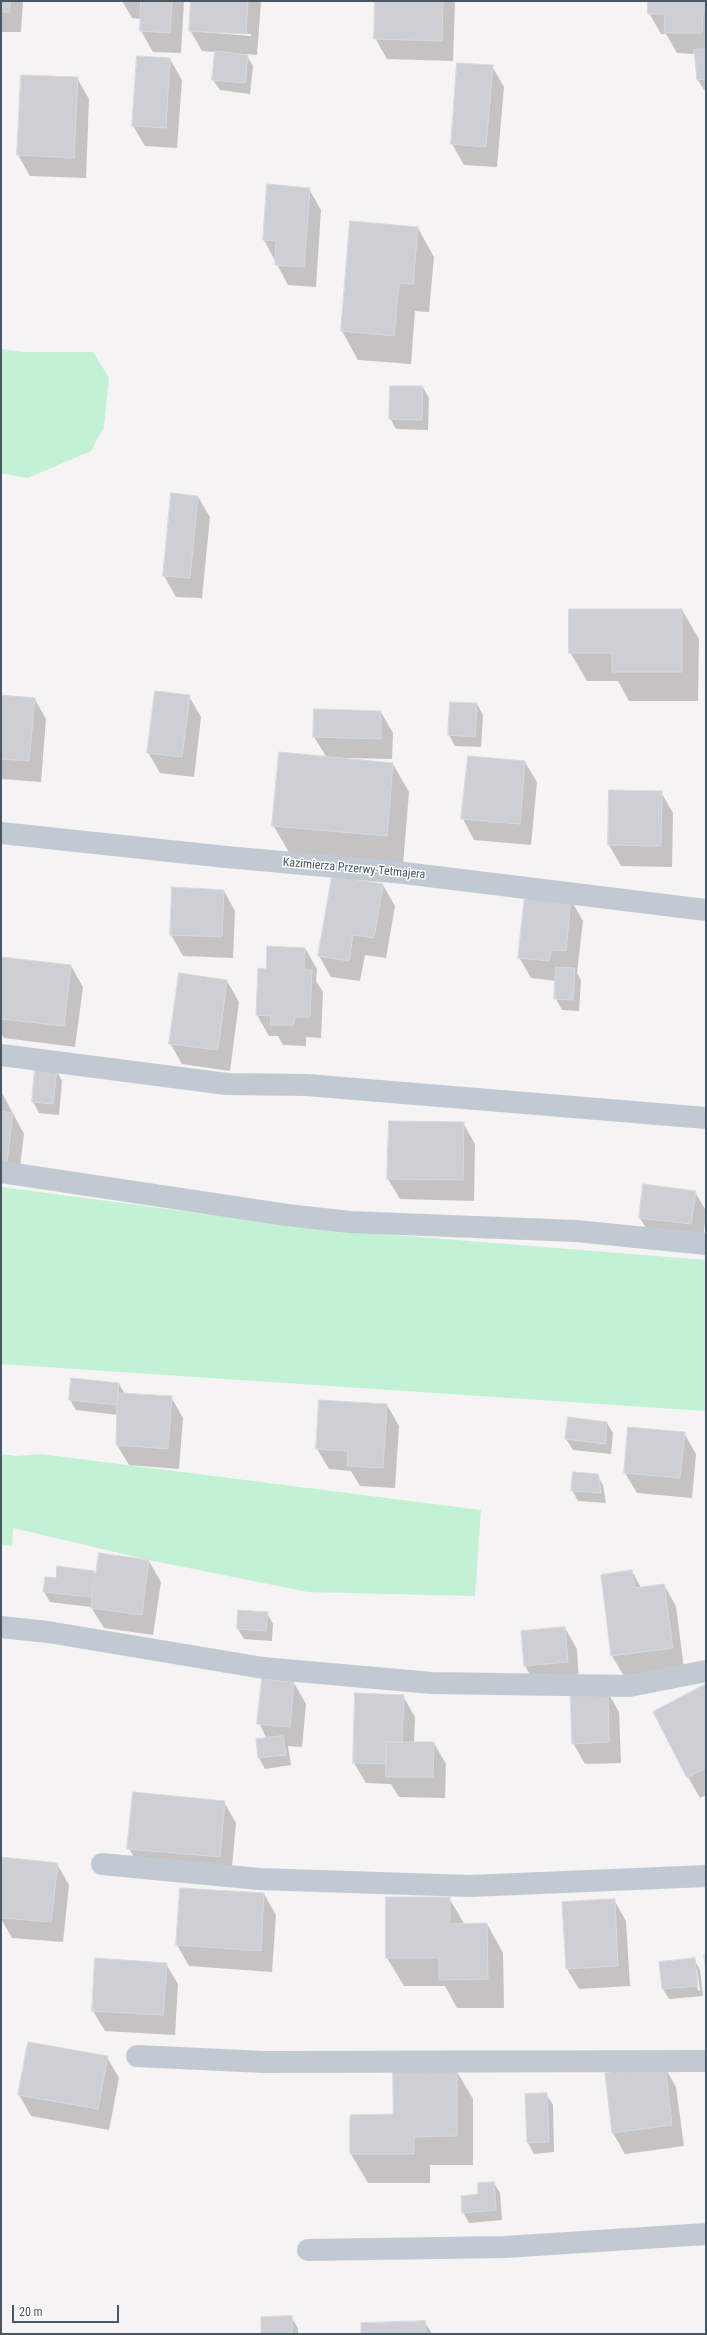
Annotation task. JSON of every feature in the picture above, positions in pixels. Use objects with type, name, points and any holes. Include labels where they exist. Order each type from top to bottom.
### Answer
[{"type":"lane","name":"Kazimierza Przerwy-Tetmajera","points":[[1,833],[226,857],[404,873],[706,910]]},
{"type":"lane","points":[[1,1055],[227,1084],[307,1085],[706,1118]]},
{"type":"lane","points":[[1,1172],[286,1216],[350,1222],[576,1231],[706,1244]]},
{"type":"lane","points":[[1,1627],[48,1632],[263,1668],[432,1683],[629,1686],[706,1672]]},
{"type":"lane","points":[[102,1864],[259,1879],[470,1886],[706,1876]]},
{"type":"lane","points":[[137,2056],[264,2062],[706,2061]]},
{"type":"lane","points":[[308,2250],[505,2248],[706,2234]]},
{"type":"green space","points":[[1,349],[23,352],[93,352],[109,378],[104,427],[91,451],[28,478],[1,473]]},
{"type":"green space","points":[[1,1187],[319,1229],[706,1260],[705,1411],[1,1364]]},
{"type":"green space","points":[[1,1454],[17,1456],[40,1454],[481,1510],[475,1596],[308,1592],[149,1560],[13,1528],[12,1546],[1,1545]]},
{"type":"building","points":[[1,1],[10,1],[10,12],[1,12]]},
{"type":"building","points":[[141,1],[172,1],[170,33],[140,31]]},
{"type":"building","points":[[191,1],[248,1],[246,34],[189,31]]},
{"type":"building","points":[[375,1],[443,1],[442,41],[374,39]]},
{"type":"building","points":[[648,1],[706,1],[706,11],[703,11],[702,33],[664,33],[665,14],[648,14]]},
{"type":"building","points":[[706,49],[706,79],[697,80],[694,50]]},
{"type":"building","points":[[215,51],[248,55],[245,83],[212,80]]},
{"type":"building","points":[[137,56],[170,58],[166,128],[132,126]]},
{"type":"building","points":[[457,63],[493,65],[486,147],[451,144]]},
{"type":"building","points":[[21,75],[78,77],[74,158],[17,155]]},
{"type":"building","points":[[267,184],[310,188],[304,267],[275,265],[276,241],[263,240]]},
{"type":"building","points":[[350,221],[418,227],[413,284],[399,283],[394,336],[341,331]]},
{"type":"building","points":[[390,386],[423,386],[422,420],[389,419]]},
{"type":"building","points":[[171,493],[198,496],[190,578],[163,576]]},
{"type":"building","points":[[569,609],[682,609],[682,672],[612,672],[612,653],[569,653]]},
{"type":"building","points":[[155,691],[190,695],[182,757],[147,753]]},
{"type":"building","points":[[1,695],[35,698],[29,761],[1,759]]},
{"type":"building","points":[[450,702],[477,703],[475,737],[448,735]]},
{"type":"building","points":[[314,709],[381,711],[381,739],[313,737]]},
{"type":"building","points":[[279,752],[393,763],[387,836],[272,826]]},
{"type":"building","points":[[468,756],[525,761],[520,824],[461,819]]},
{"type":"building","points":[[609,790],[662,791],[661,846],[608,845]]},
{"type":"building","points":[[332,876],[383,884],[374,938],[353,935],[349,961],[318,956]]},
{"type":"building","points":[[172,887],[224,890],[222,937],[170,935]]},
{"type":"building","points":[[525,894],[571,899],[566,951],[551,950],[549,961],[518,958]]},
{"type":"building","points":[[267,946],[305,948],[304,970],[312,970],[310,1017],[295,1017],[294,1025],[270,1025],[271,1016],[256,1015],[258,968],[266,969]]},
{"type":"building","points":[[1,957],[71,965],[64,1026],[1,1019]]},
{"type":"building","points":[[556,967],[575,968],[573,1000],[554,999]]},
{"type":"building","points":[[179,973],[227,980],[218,1050],[169,1044]]},
{"type":"building","points":[[35,1067],[57,1069],[53,1104],[32,1102]]},
{"type":"building","points":[[1,1111],[13,1113],[7,1163],[1,1162]]},
{"type":"building","points":[[389,1121],[464,1122],[463,1180],[387,1179]]},
{"type":"building","points":[[643,1184],[696,1191],[691,1224],[639,1218]]},
{"type":"building","points":[[71,1378],[119,1383],[117,1405],[69,1400]]},
{"type":"building","points":[[120,1393],[172,1396],[168,1449],[116,1445],[117,1405]]},
{"type":"building","points":[[319,1400],[387,1404],[383,1468],[347,1466],[348,1451],[316,1449]]},
{"type":"building","points":[[568,1417],[607,1422],[605,1444],[565,1439]]},
{"type":"building","points":[[628,1427],[685,1432],[680,1478],[624,1473]]},
{"type":"building","points":[[573,1472],[598,1474],[601,1493],[571,1491]]},
{"type":"building","points":[[99,1553],[149,1560],[142,1615],[91,1608]]},
{"type":"building","points":[[57,1566],[94,1571],[91,1597],[43,1592],[45,1577],[56,1578]]},
{"type":"building","points":[[632,1570],[635,1588],[664,1584],[673,1648],[611,1656],[601,1575]]},
{"type":"building","points":[[238,1610],[268,1612],[266,1631],[237,1629]]},
{"type":"building","points":[[565,1627],[568,1662],[524,1666],[521,1631]]},
{"type":"building","points":[[262,1679],[294,1682],[290,1727],[257,1724]]},
{"type":"building","points":[[706,1684],[706,1768],[687,1778],[653,1712]]},
{"type":"building","points":[[608,1690],[609,1742],[572,1744],[570,1692]]},
{"type":"building","points":[[355,1693],[404,1695],[402,1742],[386,1742],[386,1764],[353,1763]]},
{"type":"building","points":[[283,1736],[286,1755],[258,1758],[256,1739]]},
{"type":"building","points":[[386,1742],[434,1742],[433,1777],[386,1777]]},
{"type":"building","points":[[133,1792],[225,1801],[220,1857],[127,1849]]},
{"type":"building","points":[[1,1857],[58,1863],[51,1922],[1,1918]]},
{"type":"building","points":[[180,1888],[264,1893],[261,1951],[176,1945]]},
{"type":"building","points":[[386,1897],[450,1897],[450,1924],[487,1923],[488,1979],[439,1980],[439,1958],[386,1958]]},
{"type":"building","points":[[615,1899],[618,1966],[566,1969],[562,1902]]},
{"type":"building","points":[[704,1955],[706,1955],[706,1971]]},
{"type":"building","points":[[95,1958],[167,1963],[163,2015],[92,2011]]},
{"type":"building","points":[[695,1958],[698,1986],[662,1989],[659,1962]]},
{"type":"building","points":[[28,2042],[108,2056],[98,2109],[18,2095]]},
{"type":"building","points":[[665,2065],[672,2125],[612,2133],[605,2073]]},
{"type":"building","points":[[393,2069],[457,2069],[457,2136],[414,2137],[414,2154],[350,2154],[350,2115],[393,2114]]},
{"type":"building","points":[[547,2093],[549,2142],[527,2143],[525,2094]]},
{"type":"building","points":[[494,2182],[496,2210],[462,2213],[461,2196],[478,2194],[478,2183]]},
{"type":"building","points":[[292,2316],[292,2334],[261,2334],[261,2317]]},
{"type":"building","points":[[425,2321],[426,2334],[361,2334],[361,2323]]}]
